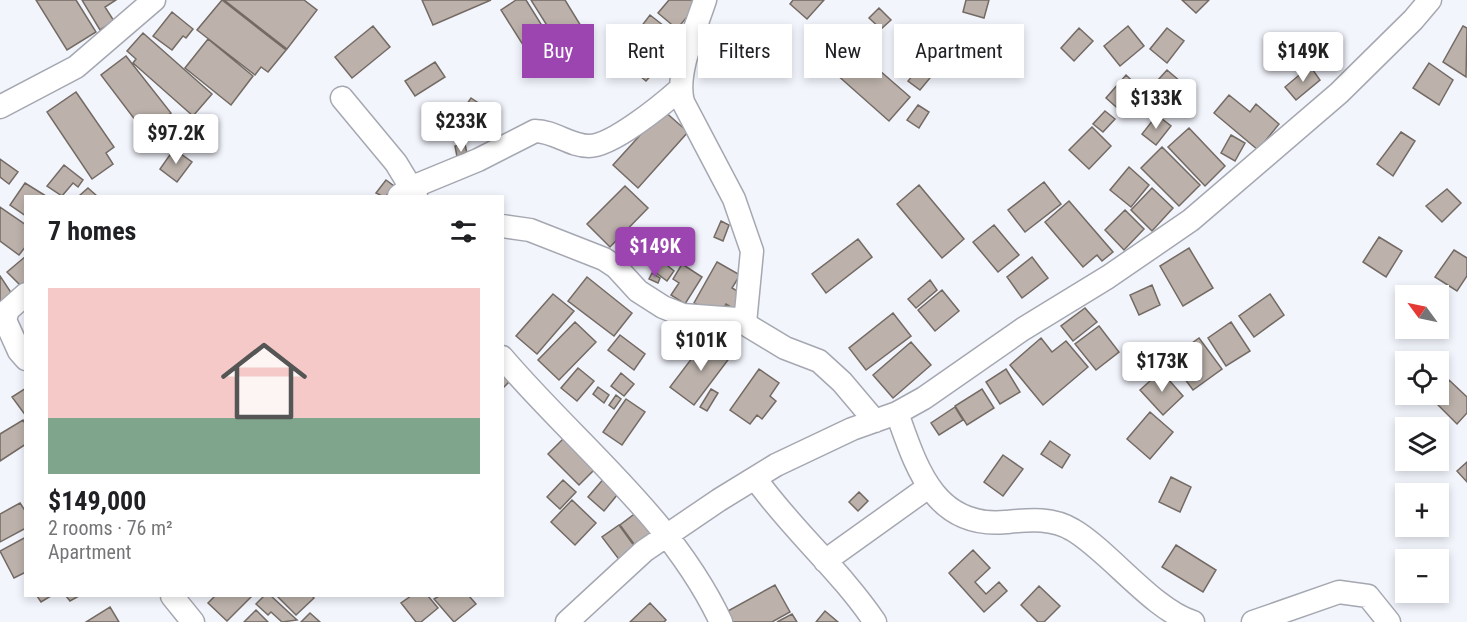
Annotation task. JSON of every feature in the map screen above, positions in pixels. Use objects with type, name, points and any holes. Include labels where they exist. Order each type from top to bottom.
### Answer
[{"type":"street","points":[[0,106],[76,67],[154,0]]},
{"type":"street","points":[[705,0],[680,89],[683,102],[734,199],[752,251],[745,323]]},
{"type":"street","points":[[567,622],[644,551],[755,478],[820,444],[897,412],[924,398],[1023,329],[1108,277],[1191,220],[1346,86],[1413,20],[1430,0]]},
{"type":"street","points":[[342,98],[396,163],[408,194],[535,131],[544,131],[583,145],[597,144],[642,120],[680,89]]},
{"type":"street","points":[[504,226],[530,230],[603,260],[616,267],[638,291],[663,307],[683,315],[730,317],[745,323],[772,342],[819,361],[828,368],[875,421]]},
{"type":"street","points":[[24,296],[8,310],[5,320],[10,336],[24,356]]},
{"type":"street","points":[[504,359],[668,535],[713,604],[721,622]]},
{"type":"street","points":[[897,412],[917,469],[927,488],[940,501],[975,520],[999,523],[1033,519],[1053,522],[1073,529],[1164,605],[1193,622]]},
{"type":"street","points":[[755,478],[777,508],[860,601],[875,622]]},
{"type":"street","points":[[825,561],[927,488]]},
{"type":"street","points":[[1253,622],[1338,592],[1368,596],[1389,622]]},
{"type":"street","points":[[173,597],[193,622]]},
{"type":"building","points":[[36,0],[76,0],[96,32],[67,50]]},
{"type":"building","points":[[82,0],[116,0],[105,7],[114,21],[100,30]]},
{"type":"building","points":[[222,0],[286,50],[268,72],[261,67],[255,75],[197,30]]},
{"type":"building","points":[[224,0],[304,0],[317,10],[287,49]]},
{"type":"building","points":[[422,0],[491,0],[433,25]]},
{"type":"building","points":[[516,0],[526,0],[541,24],[522,24],[522,43],[501,10]]},
{"type":"building","points":[[531,0],[565,0],[580,24],[546,24]]},
{"type":"building","points":[[669,0],[701,0],[681,24],[671,24],[658,13]]},
{"type":"building","points":[[793,0],[824,0],[807,19],[790,4]]},
{"type":"building","points":[[966,0],[989,0],[984,18],[963,12]]},
{"type":"building","points":[[1182,0],[1209,0],[1196,13]]},
{"type":"building","points":[[879,8],[891,20],[882,28],[882,24],[876,24],[869,18]]},
{"type":"building","points":[[172,12],[193,29],[186,38],[183,36],[172,50],[153,36]]},
{"type":"building","points":[[650,15],[661,24],[643,24]]},
{"type":"building","points":[[373,26],[390,47],[352,78],[335,57]]},
{"type":"building","points":[[1128,26],[1144,46],[1120,66],[1104,46]]},
{"type":"building","points":[[1463,26],[1467,28],[1466,77],[1443,62]]},
{"type":"building","points":[[1079,28],[1093,41],[1074,61],[1061,48]]},
{"type":"building","points":[[1167,28],[1184,41],[1167,63],[1150,49]]},
{"type":"building","points":[[143,33],[212,94],[193,116],[133,63],[136,59],[127,51]]},
{"type":"building","points":[[208,39],[253,76],[231,105],[185,68]]},
{"type":"building","points":[[126,56],[171,113],[145,133],[101,75]]},
{"type":"building","points":[[435,62],[445,77],[415,96],[405,81]]},
{"type":"building","points":[[1429,63],[1453,80],[1439,105],[1413,88]]},
{"type":"building","points":[[1310,66],[1320,80],[1296,100],[1285,87]]},
{"type":"building","points":[[1167,70],[1181,82],[1163,102],[1149,90]]},
{"type":"building","points":[[882,73],[910,97],[889,121],[841,78],[882,78]]},
{"type":"building","points":[[1126,75],[1143,91],[1123,113],[1106,98]]},
{"type":"building","points":[[910,78],[930,78],[920,90],[908,81]]},
{"type":"building","points":[[76,92],[114,147],[106,153],[113,164],[92,179],[47,112]]},
{"type":"building","points":[[1229,95],[1250,112],[1256,104],[1279,124],[1258,150],[1214,113]]},
{"type":"building","points":[[471,98],[483,106],[473,122],[460,114]]},
{"type":"building","points":[[918,105],[929,112],[919,128],[907,120]]},
{"type":"building","points":[[663,110],[688,132],[638,188],[613,165]]},
{"type":"building","points":[[1105,111],[1115,119],[1103,132],[1093,124]]},
{"type":"building","points":[[1157,115],[1171,126],[1156,145],[1142,134]]},
{"type":"building","points":[[1092,127],[1111,146],[1089,169],[1069,150]]},
{"type":"building","points":[[1189,128],[1225,166],[1205,186],[1168,147]]},
{"type":"building","points":[[1401,132],[1415,141],[1393,176],[1377,164]]},
{"type":"building","points":[[1231,135],[1245,143],[1235,161],[1221,153]]},
{"type":"building","points":[[465,144],[468,159],[458,162],[455,146]]},
{"type":"building","points":[[1162,147],[1200,185],[1179,206],[1141,168]]},
{"type":"building","points":[[174,149],[192,162],[177,182],[160,169]]},
{"type":"building","points":[[0,159],[18,172],[9,184],[0,177]]},
{"type":"building","points":[[64,165],[83,180],[78,187],[73,183],[63,195],[47,186]]},
{"type":"building","points":[[1129,167],[1149,185],[1131,207],[1110,190]]},
{"type":"building","points":[[386,180],[394,186],[387,195],[376,193]]},
{"type":"building","points":[[1044,182],[1061,204],[1025,232],[1008,210]]},
{"type":"building","points":[[25,183],[44,195],[24,195],[24,215],[10,205]]},
{"type":"building","points":[[919,185],[964,239],[942,258],[897,204]]},
{"type":"building","points":[[625,186],[648,208],[610,247],[587,224]]},
{"type":"building","points":[[88,188],[96,195],[80,195]]},
{"type":"building","points":[[1152,188],[1173,208],[1152,231],[1131,210]]},
{"type":"building","points":[[1447,189],[1461,203],[1442,222],[1426,206]]},
{"type":"building","points":[[1069,201],[1113,252],[1102,261],[1097,255],[1083,267],[1045,222]]},
{"type":"building","points":[[0,207],[24,224],[24,249],[19,255],[0,241]]},
{"type":"building","points":[[1125,210],[1144,229],[1124,250],[1105,230]]},
{"type":"building","points":[[721,221],[729,225],[723,241],[714,237]]},
{"type":"building","points":[[994,225],[1019,255],[998,272],[973,242]]},
{"type":"building","points":[[1379,237],[1402,251],[1386,277],[1363,262]]},
{"type":"building","points":[[858,239],[872,257],[826,293],[812,274]]},
{"type":"building","points":[[1189,248],[1213,288],[1183,306],[1160,266]]},
{"type":"building","points":[[1454,250],[1467,258],[1467,276],[1457,291],[1435,277]]},
{"type":"building","points":[[1032,257],[1048,278],[1022,298],[1007,277]]},
{"type":"building","points":[[24,258],[24,289],[7,272]]},
{"type":"building","points":[[663,262],[674,271],[667,281],[655,272]]},
{"type":"building","points":[[717,262],[740,275],[732,288],[744,295],[736,310],[726,304],[719,316],[694,303]]},
{"type":"building","points":[[682,264],[702,277],[685,304],[671,295],[679,283],[673,279]]},
{"type":"building","points":[[652,273],[660,278],[658,283],[649,279]]},
{"type":"building","points":[[0,276],[14,297],[0,306]]},
{"type":"building","points":[[587,277],[632,313],[614,336],[568,301]]},
{"type":"building","points":[[930,280],[937,290],[916,308],[908,299]]},
{"type":"building","points":[[1152,285],[1160,305],[1139,315],[1130,295]]},
{"type":"building","points":[[942,290],[959,311],[935,331],[918,310]]},
{"type":"building","points":[[553,294],[574,311],[537,354],[516,336]]},
{"type":"building","points":[[1270,294],[1284,315],[1254,337],[1239,316]]},
{"type":"building","points":[[1085,308],[1097,322],[1073,341],[1061,326]]},
{"type":"building","points":[[893,313],[911,336],[866,370],[849,348]]},
{"type":"building","points":[[575,322],[596,342],[559,380],[538,360]]},
{"type":"building","points":[[1231,322],[1250,351],[1226,366],[1208,338]]},
{"type":"building","points":[[1099,326],[1119,352],[1096,370],[1075,344]]},
{"type":"building","points":[[620,335],[645,354],[634,370],[608,350]]},
{"type":"building","points":[[1041,338],[1052,352],[1066,341],[1088,367],[1043,405],[1010,365]]},
{"type":"building","points":[[1199,338],[1222,369],[1193,390],[1170,359]]},
{"type":"building","points":[[705,341],[719,352],[724,345],[734,352],[694,405],[670,387]]},
{"type":"building","points":[[911,342],[931,365],[893,398],[873,375]]},
{"type":"building","points":[[504,364],[515,376],[504,387]]},
{"type":"building","points":[[578,368],[594,381],[577,401],[561,388]]},
{"type":"building","points":[[759,369],[779,383],[770,396],[776,401],[762,419],[757,415],[750,424],[730,410]]},
{"type":"building","points":[[1006,369],[1020,392],[1000,404],[986,382]]},
{"type":"building","points":[[1161,371],[1183,396],[1163,415],[1140,390]]},
{"type":"building","points":[[621,373],[634,384],[624,396],[611,386]]},
{"type":"building","points":[[1449,380],[1467,397],[1467,413],[1457,424],[1438,405],[1449,405]]},
{"type":"building","points":[[598,387],[609,395],[604,403],[593,394]]},
{"type":"building","points":[[24,389],[24,413],[12,397]]},
{"type":"building","points":[[711,389],[718,393],[707,411],[700,407]]},
{"type":"building","points":[[982,389],[994,408],[967,425],[955,406]]},
{"type":"building","points":[[616,395],[621,399],[614,409],[609,405]]},
{"type":"building","points":[[626,399],[645,412],[622,445],[603,432]]},
{"type":"building","points":[[955,407],[963,420],[939,435],[931,423]]},
{"type":"building","points":[[1150,412],[1173,432],[1150,459],[1127,439]]},
{"type":"building","points":[[23,420],[24,422],[24,445],[0,461],[0,434]]},
{"type":"building","points":[[565,437],[596,468],[579,485],[548,454]]},
{"type":"building","points":[[1050,441],[1070,455],[1062,468],[1041,454]]},
{"type":"building","points":[[1003,455],[1023,469],[1003,496],[984,482]]},
{"type":"building","points":[[1467,462],[1467,482],[1457,471]]},
{"type":"building","points":[[606,476],[622,489],[604,511],[588,497]]},
{"type":"building","points":[[1171,477],[1191,487],[1180,512],[1159,502]]},
{"type":"building","points":[[563,480],[576,492],[560,509],[547,497]]},
{"type":"building","points":[[859,492],[868,501],[858,511],[849,502]]},
{"type":"building","points":[[572,500],[596,523],[575,545],[551,522]]},
{"type":"building","points":[[20,503],[24,509],[24,529],[0,542],[0,514]]},
{"type":"building","points":[[641,509],[662,535],[640,552],[620,525]]},
{"type":"building","points":[[619,525],[635,547],[624,566],[602,537]]},
{"type":"building","points":[[24,538],[24,573],[14,578],[0,551]]},
{"type":"building","points":[[1176,545],[1216,570],[1203,592],[1162,567]]},
{"type":"building","points":[[973,550],[990,568],[975,582],[986,594],[999,582],[1007,591],[984,612],[949,573]]},
{"type":"building","points":[[775,585],[790,612],[772,622],[731,622],[726,612]]},
{"type":"building","points":[[1039,586],[1060,606],[1044,622],[1038,622],[1021,605]]},
{"type":"building","points":[[38,597],[49,597],[41,602]]},
{"type":"building","points":[[214,597],[251,597],[227,621],[208,603]]},
{"type":"building","points":[[263,597],[272,597],[297,620],[282,622],[271,612],[268,615],[256,604]]},
{"type":"building","points":[[278,597],[314,598],[296,615]]},
{"type":"building","points":[[410,597],[429,597],[438,608],[421,622],[416,622],[401,603]]},
{"type":"building","points":[[437,597],[470,597],[476,604],[454,622],[434,599]]},
{"type":"building","points":[[650,603],[666,620],[664,622],[630,622]]},
{"type":"building","points":[[110,607],[119,622],[86,622]]},
{"type":"building","points":[[256,610],[268,622],[244,622]]},
{"type":"building","points":[[825,611],[838,622],[816,622]]},
{"type":"building","points":[[310,613],[320,622],[301,622]]},
{"type":"building","points":[[792,614],[797,622],[777,622]]}]
